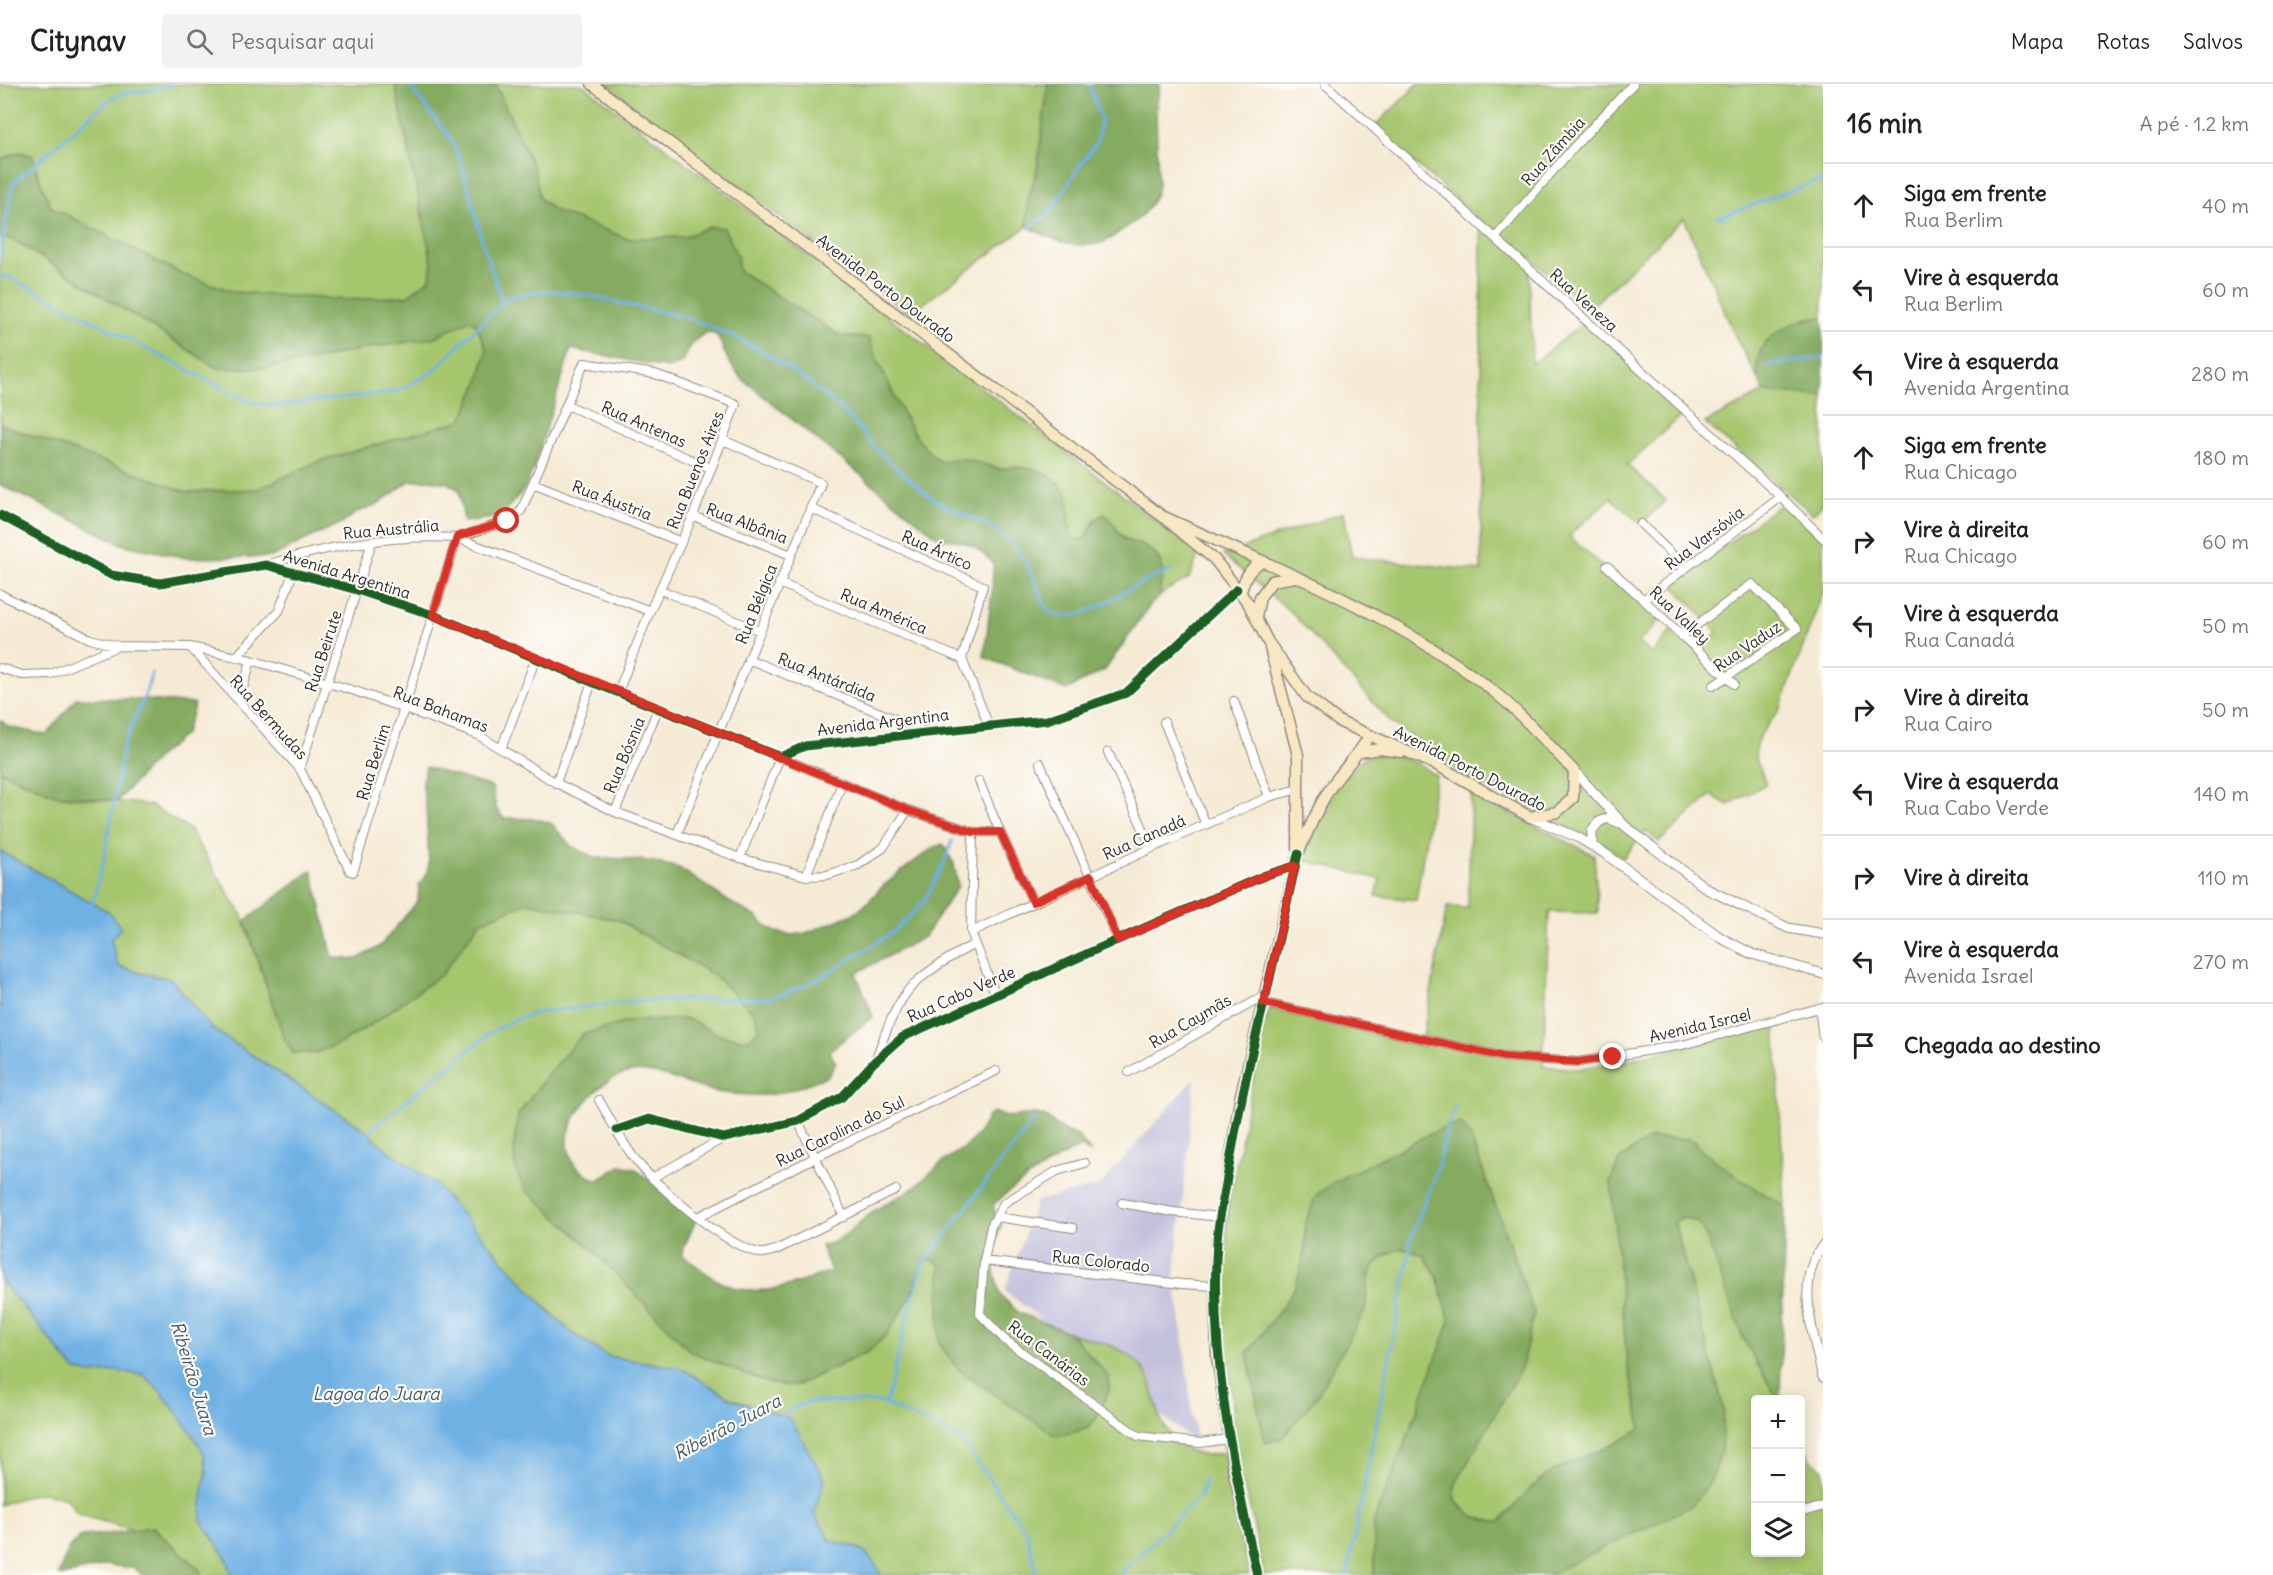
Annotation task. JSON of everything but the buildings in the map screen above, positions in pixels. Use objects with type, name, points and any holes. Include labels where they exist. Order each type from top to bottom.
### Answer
[{"type":"main road","name":"Avenida Porto Dourado","points":[[592,84],[1162,516],[1215,560],[1239,591],[1256,617],[1268,642],[1307,697],[1340,722],[1437,765],[1530,816]]},
{"type":"main road","name":"Avenida Porto Dourado","points":[[1162,516],[1263,561],[1370,613],[1424,643],[1496,693],[1574,771]]},
{"type":"main road","points":[[1239,591],[1252,566],[1263,561]]},
{"type":"main road","points":[[1256,617],[1260,597],[1272,582],[1295,577]]},
{"type":"main road","points":[[1268,642],[1298,755],[1298,854]]},
{"type":"main road","points":[[1257,1575],[1229,1439],[1217,1356],[1215,1286],[1217,1238],[1240,1099],[1298,854],[1330,788],[1360,752],[1370,735]]},
{"type":"main road","points":[[1360,752],[1380,749],[1398,751],[1437,765]]},
{"type":"main road","points":[[1530,816],[1557,812],[1573,798],[1574,771]]},
{"type":"street","name":"Rua Veneza","points":[[1325,84],[1781,497],[1823,538]]},
{"type":"street","name":"Rua Zâmbia","points":[[1494,238],[1633,84]]},
{"type":"street","name":"Rua Buenos Aires","points":[[567,405],[584,363],[655,374],[736,404],[693,516],[650,611],[618,692]]},
{"type":"street","name":"Rua Antenas","points":[[567,405],[710,468]]},
{"type":"street","points":[[457,537],[507,521],[521,511],[567,405]]},
{"type":"street","name":"Rua Bélgica","points":[[677,834],[821,483],[723,440]]},
{"type":"street","name":"Rua Áustria","points":[[533,483],[681,542]]},
{"type":"street","name":"Rua Varsóvia","points":[[1643,600],[1781,497]]},
{"type":"street","name":"Rua Ártico","points":[[810,508],[983,586],[962,659]]},
{"type":"street","name":"Avenida Argentina","points":[[0,515],[111,575],[160,583],[266,565],[357,590],[433,615],[718,734],[780,757],[805,746],[1047,720],[1126,693],[1239,591]]},
{"type":"street","name":"Rua Albânia","points":[[693,516],[791,555]]},
{"type":"street","points":[[1641,524],[1686,568]]},
{"type":"street","name":"Rua Austrália","points":[[266,565],[310,552],[372,542],[433,536],[457,537],[650,611]]},
{"type":"street","name":"Rua Berlim","points":[[353,872],[457,537]]},
{"type":"street","name":"Rua Beirute","points":[[300,769],[372,542]]},
{"type":"street","name":"Rua Valley","points":[[1607,566],[1734,684]]},
{"type":"street","points":[[236,657],[279,611],[293,573]]},
{"type":"street","name":"Rua América","points":[[779,584],[962,659]]},
{"type":"street","name":"Rua Vaduz","points":[[1682,636],[1752,584],[1797,629],[1713,686]]},
{"type":"street","points":[[661,590],[760,631]]},
{"type":"street","name":"Rua Bahamas","points":[[0,594],[90,639],[118,646],[190,647],[251,660],[404,709],[478,735],[556,783],[615,812],[740,858],[806,876],[827,875],[858,865],[883,848],[908,810]]},
{"type":"street","points":[[0,668],[22,675],[51,674],[118,646]]},
{"type":"street","name":"Rua Bermudas","points":[[190,647],[300,769],[350,871],[353,872]]},
{"type":"street","points":[[501,749],[536,658]]},
{"type":"street","name":"Rua Antárdida","points":[[748,659],[928,732]]},
{"type":"street","points":[[962,659],[989,726]]},
{"type":"street","points":[[238,702],[251,660]]},
{"type":"street","points":[[556,783],[592,682]]},
{"type":"street","points":[[1234,701],[1269,797]]},
{"type":"street","name":"Rua Bósnia","points":[[615,812],[658,709]]},
{"type":"street","points":[[1164,722],[1206,825]]},
{"type":"street","points":[[1108,752],[1152,848]]},
{"type":"street","points":[[740,858],[780,757],[908,810],[973,832],[1000,832]]},
{"type":"street","points":[[1040,763],[1118,940]]},
{"type":"street","name":"Avenida Porto Dourado","points":[[1574,771],[1625,826],[1707,889],[1788,928],[1823,934]]},
{"type":"street","points":[[979,781],[1033,902]]},
{"type":"street","points":[[806,876],[842,783]]},
{"type":"street","name":"Rua Canadá","points":[[971,932],[1152,848],[1269,797],[1298,789]]},
{"type":"street","name":"Avenida Porto Dourado","points":[[1530,816],[1592,846],[1721,938],[1752,954],[1823,974]]},
{"type":"street","points":[[1592,846],[1592,830],[1599,822],[1608,818],[1625,826]]},
{"type":"street","points":[[973,832],[971,932],[996,996]]},
{"type":"street","name":"Rua Cabo Verde","points":[[617,1130],[649,1119],[724,1138],[798,1122],[842,1097],[874,1062],[903,1036],[1266,875],[1295,866]]},
{"type":"street","points":[[874,1062],[891,1020],[911,987],[950,957],[975,944]]},
{"type":"street","name":"Avenida Israel","points":[[1265,999],[1504,1057],[1578,1062],[1682,1045],[1822,1008]]},
{"type":"street","name":"Rua Caymãs","points":[[1129,1072],[1265,999]]},
{"type":"street","points":[[1822,1008],[1823,1036]]},
{"type":"street","name":"Rua Carolina do Sul","points":[[698,1217],[816,1157],[996,1071]]},
{"type":"street","points":[[599,1100],[635,1160],[652,1178],[698,1217],[740,1246],[762,1254],[778,1249],[896,1190]]},
{"type":"street","points":[[798,1122],[844,1217]]},
{"type":"street","points":[[652,1178],[724,1138]]},
{"type":"street","name":"Rua Canárias","points":[[1085,1163],[1057,1171],[1004,1203],[991,1226],[984,1261],[980,1314],[1005,1340],[1138,1436],[1200,1443],[1229,1439]]},
{"type":"street","points":[[1122,1203],[1220,1217]]},
{"type":"street","points":[[996,1217],[1072,1228]]},
{"type":"street","points":[[1823,1245],[1817,1252],[1813,1264],[1807,1298],[1823,1377]]},
{"type":"street","name":"Rua Colorado","points":[[984,1261],[1215,1286]]},
{"type":"street","points":[[1805,1511],[1823,1506]]},
{"type":"shaded area","points":[[1195,1078],[1175,1276],[1196,1443],[1005,1291],[1036,1201],[1099,1186]]},
{"type":"green space","points":[[0,84],[395,84],[432,262],[430,279],[407,296],[348,300],[234,292],[184,275],[51,207],[33,156],[19,152],[0,160]]},
{"type":"green space","points":[[395,84],[495,84],[534,169],[540,199],[555,211],[628,239],[684,237],[710,227],[724,228],[737,256],[739,271],[840,336],[870,338],[873,352],[906,421],[921,443],[940,461],[961,458],[1000,469],[1015,467],[1033,469],[1050,476],[1060,484],[1068,496],[1070,533],[1076,540],[1085,538],[1096,519],[1104,514],[1124,539],[1151,551],[1158,558],[1162,567],[1160,596],[1151,604],[1105,670],[1066,690],[984,657],[993,563],[970,544],[957,540],[940,539],[741,378],[729,362],[717,335],[706,332],[690,347],[682,362],[667,368],[571,349],[534,467],[525,488],[500,517],[464,522],[459,490],[448,483],[430,480],[410,481],[375,506],[357,512],[343,523],[271,557],[187,558],[124,545],[0,485],[0,424],[187,492],[258,489],[317,462],[462,420],[479,381],[487,349],[474,321],[468,321],[432,338],[362,349],[308,361],[264,368],[217,368],[19,243],[6,237],[0,238],[0,160],[19,152],[33,156],[51,207],[184,275],[234,292],[348,300],[407,296],[430,279],[432,262]]},
{"type":"green space","points":[[495,84],[582,84],[1199,553],[1189,578],[1160,596],[1162,567],[1157,556],[1125,538],[1114,524],[1096,519],[1085,538],[1076,541],[1070,534],[1069,505],[1015,467],[1000,469],[961,458],[940,461],[921,443],[906,421],[873,352],[870,338],[840,336],[738,271],[737,256],[724,228],[710,227],[684,237],[628,239],[555,211],[540,199],[534,169]]},
{"type":"green space","points":[[604,84],[1048,84],[1037,170],[1028,199],[1027,226],[915,310],[911,316]]},
{"type":"green space","points":[[1048,84],[1160,84],[1156,110],[1158,186],[1156,193],[1141,216],[1106,241],[1075,245],[1056,240],[1027,226],[1028,199],[1037,170]]},
{"type":"green space","points":[[1418,84],[1823,84],[1823,317],[1804,319],[1760,351],[1757,377],[1736,338],[1684,218],[1589,309],[1529,257],[1532,364],[1587,320],[1684,413],[1627,465],[1666,500],[1641,524],[1611,498],[1569,536],[1661,619],[1638,643],[1652,654],[1672,630],[1700,651],[1717,632],[1672,584],[1783,503],[1823,538],[1823,592],[1780,709],[1761,734],[1757,745],[1755,756],[1766,784],[1728,805],[1711,795],[1659,842],[1646,831],[1623,858],[1609,848],[1466,777],[1390,721],[1292,613],[1223,555],[1344,512],[1352,557],[1481,571],[1481,221],[1374,127]]},
{"type":"green space","points":[[6,237],[217,368],[264,368],[308,361],[362,349],[432,338],[468,321],[474,321],[487,349],[479,381],[462,420],[317,462],[258,489],[187,492],[0,424],[0,238]]},
{"type":"green space","points":[[1823,317],[1823,396],[1764,392],[1758,375],[1758,361],[1762,349],[1770,339],[1793,324]]},
{"type":"green space","points":[[1764,392],[1823,396],[1823,504],[1813,514],[1705,423]]},
{"type":"green space","points":[[76,698],[132,699],[195,704],[185,734],[157,758],[117,801],[55,795],[0,771],[0,720],[9,727],[47,735]]},
{"type":"green space","points":[[1389,754],[1417,763],[1436,776],[1416,900],[1376,896],[1380,879],[1305,861],[1306,847],[1341,781],[1364,757]]},
{"type":"green space","points":[[426,767],[492,787],[496,808],[503,818],[538,819],[552,824],[571,846],[594,857],[649,861],[679,868],[731,903],[757,917],[764,925],[776,932],[792,935],[806,933],[851,915],[907,867],[933,848],[943,844],[954,864],[958,886],[924,937],[856,973],[873,1017],[829,1051],[836,1063],[828,1076],[787,1091],[763,1095],[717,1092],[647,1072],[632,1072],[617,1076],[601,1086],[572,1122],[569,1133],[569,1151],[577,1167],[598,1180],[622,1165],[635,1169],[697,1218],[681,1254],[715,1279],[729,1286],[758,1291],[802,1282],[831,1271],[821,1246],[834,1242],[875,1210],[915,1187],[941,1163],[968,1145],[981,1130],[988,1116],[994,1112],[1006,1117],[1036,1114],[1044,1116],[1064,1131],[1078,1136],[1091,1153],[1081,1147],[1070,1152],[1035,1173],[993,1205],[1001,1225],[993,1253],[993,1267],[1000,1295],[1019,1313],[1070,1333],[1109,1377],[1109,1390],[1097,1417],[1087,1429],[1056,1436],[959,1370],[939,1343],[940,1264],[929,1258],[917,1279],[910,1298],[887,1334],[869,1351],[795,1386],[772,1384],[690,1351],[591,1248],[524,1188],[515,1168],[514,1145],[518,1115],[550,1071],[583,1034],[632,1021],[688,1019],[719,1035],[747,1040],[760,1029],[754,1013],[714,975],[618,920],[527,902],[480,922],[442,974],[369,1026],[341,1043],[315,1053],[293,1053],[284,1038],[245,921],[312,870],[333,958],[358,959],[380,946],[418,901],[419,885],[425,878],[429,864],[426,807],[422,781]]},
{"type":"green space","points":[[0,771],[55,795],[150,805],[189,829],[242,915],[284,1038],[293,1053],[315,1053],[341,1043],[369,1026],[442,974],[480,922],[527,902],[618,920],[715,975],[754,1013],[761,1029],[747,1040],[719,1035],[688,1019],[632,1021],[583,1034],[514,1145],[515,1168],[524,1188],[591,1248],[744,1374],[772,1384],[795,1386],[869,1351],[887,1334],[910,1298],[917,1279],[929,1258],[940,1264],[939,1343],[959,1370],[1109,1377],[1070,1333],[1099,1341],[1126,1353],[1145,1371],[1159,1414],[1170,1434],[1182,1446],[1197,1453],[1204,1455],[1223,1453],[1249,1575],[881,1575],[867,1554],[855,1547],[831,1541],[741,1402],[732,1399],[681,1368],[607,1356],[571,1332],[367,1131],[211,1028],[171,979],[140,973],[117,965],[111,939],[46,877],[0,851]]},
{"type":"green space","points":[[1471,794],[1594,855],[1598,913],[1549,912],[1543,1066],[1578,1069],[1619,1061],[1668,1051],[1775,1020],[1785,1207],[1743,1181],[1701,1151],[1694,1141],[1688,1139],[1651,1138],[1620,1159],[1611,1181],[1627,1361],[1640,1429],[1619,1442],[1567,1465],[1540,1480],[1501,1521],[1485,1520],[1469,1513],[1458,1502],[1455,1486],[1534,1313],[1471,1138],[1305,1224],[1304,1255],[1293,1293],[1247,1353],[1365,1310],[1367,1287],[1375,1265],[1401,1248],[1424,1255],[1437,1276],[1450,1321],[1374,1520],[1374,1575],[1264,1575],[1248,1499],[1233,1467],[1233,1402],[1221,1310],[1229,1202],[1263,1029],[1270,1008],[1421,1046],[1447,907],[1468,908]]},
{"type":"green space","points":[[1461,1123],[1471,1138],[1534,1313],[1522,1366],[1455,1485],[1455,1498],[1459,1505],[1469,1514],[1482,1519],[1501,1521],[1540,1480],[1640,1429],[1627,1361],[1611,1180],[1620,1159],[1651,1138],[1688,1139],[1694,1141],[1702,1151],[1743,1181],[1785,1207],[1780,1395],[1776,1395],[1743,1338],[1707,1238],[1698,1222],[1682,1217],[1674,1222],[1724,1410],[1721,1452],[1711,1481],[1692,1506],[1547,1575],[1374,1575],[1374,1520],[1450,1321],[1437,1276],[1424,1255],[1401,1248],[1382,1256],[1369,1275],[1365,1310],[1316,1398],[1282,1438],[1265,1443],[1247,1353],[1281,1309],[1296,1285],[1306,1249],[1305,1224],[1316,1195],[1336,1181],[1434,1132]]},
{"type":"green space","points":[[1682,1217],[1698,1222],[1707,1238],[1752,1356],[1776,1395],[1751,1395],[1751,1557],[1805,1557],[1805,1449],[1811,1460],[1823,1469],[1823,1575],[1547,1575],[1691,1506],[1724,1410],[1674,1222]]},
{"type":"green space","points":[[0,1279],[75,1370],[92,1374],[117,1371],[144,1375],[162,1393],[204,1453],[207,1472],[202,1500],[209,1533],[225,1556],[233,1575],[202,1575],[199,1569],[153,1527],[134,1530],[87,1517],[77,1513],[67,1499],[43,1493],[29,1495],[0,1505]]},
{"type":"green space","points":[[152,1527],[199,1569],[202,1575],[143,1575],[133,1568],[106,1565],[58,1575],[69,1548],[82,1536]]},
{"type":"water","name":"Lagoa do Juara","points":[[0,851],[109,912],[121,928],[111,939],[118,966],[171,979],[211,1028],[367,1131],[372,1138],[434,1183],[555,1318],[571,1332],[607,1356],[681,1368],[732,1399],[791,1419],[825,1480],[814,1514],[831,1541],[855,1547],[867,1554],[881,1575],[233,1575],[225,1556],[201,1520],[203,1488],[207,1472],[204,1453],[162,1393],[144,1375],[117,1371],[92,1374],[75,1370],[0,1279]]},
{"type":"waterway","points":[[0,258],[12,184],[110,99],[125,93],[157,89],[173,84]]},
{"type":"waterway","points":[[408,84],[451,139],[462,165],[485,251],[503,302]]},
{"type":"waterway","points":[[1029,228],[1051,212],[1097,142],[1101,118],[1089,84]]},
{"type":"waterway","points":[[1717,218],[1823,180]]},
{"type":"waterway","points":[[0,276],[7,276],[248,401],[270,406],[388,393],[406,387],[432,372],[505,300],[518,295],[544,291],[572,293],[668,313],[701,323],[740,339],[794,371],[811,384],[847,415],[873,446],[925,493],[936,501],[989,526],[1013,545],[1032,575],[1047,609],[1055,614],[1076,615],[1088,611],[1144,581],[1171,571]]},
{"type":"waterway","points":[[1768,365],[1823,357]]},
{"type":"waterway","points":[[92,905],[105,854],[123,747],[152,673]]},
{"type":"waterway","points":[[368,1138],[373,1128],[490,1033],[512,1021],[535,1013],[635,1001],[770,998],[824,976],[893,932],[919,907],[944,863],[952,841]]},
{"type":"waterway","points":[[1347,1575],[1410,1251],[1410,1240],[1435,1176],[1448,1125],[1456,1106]]},
{"type":"waterway","points":[[886,1404],[908,1315],[924,1263],[1034,1119]]},
{"type":"waterway","name":"Ribeirão Juara","points":[[779,1417],[794,1407],[810,1402],[880,1402],[944,1430],[964,1443],[1027,1533],[1037,1575]]},
{"type":"waterway","points":[[1119,1575],[1200,1496],[1205,1479]]},
{"type":"cycle path","points":[[0,515],[111,575],[160,583],[266,565],[357,590],[433,615],[780,757],[805,746],[1047,720],[1126,693],[1237,589]]},
{"type":"cycle path","points":[[1266,995],[1298,854]]},
{"type":"cycle path","points":[[617,1130],[649,1119],[724,1138],[798,1121],[842,1097],[874,1062],[903,1037],[1137,931],[1266,875],[1295,866]]},
{"type":"cycle path","points":[[1257,1575],[1225,1410],[1216,1326],[1215,1284],[1220,1217],[1244,1090],[1264,1003]]},
{"type":"route","points":[[507,521],[457,537],[433,615],[718,734],[908,810],[973,832],[1000,832],[1033,902],[1091,876],[1118,940],[1266,875],[1295,866],[1264,1003],[1504,1057],[1578,1062],[1613,1057]]}]
